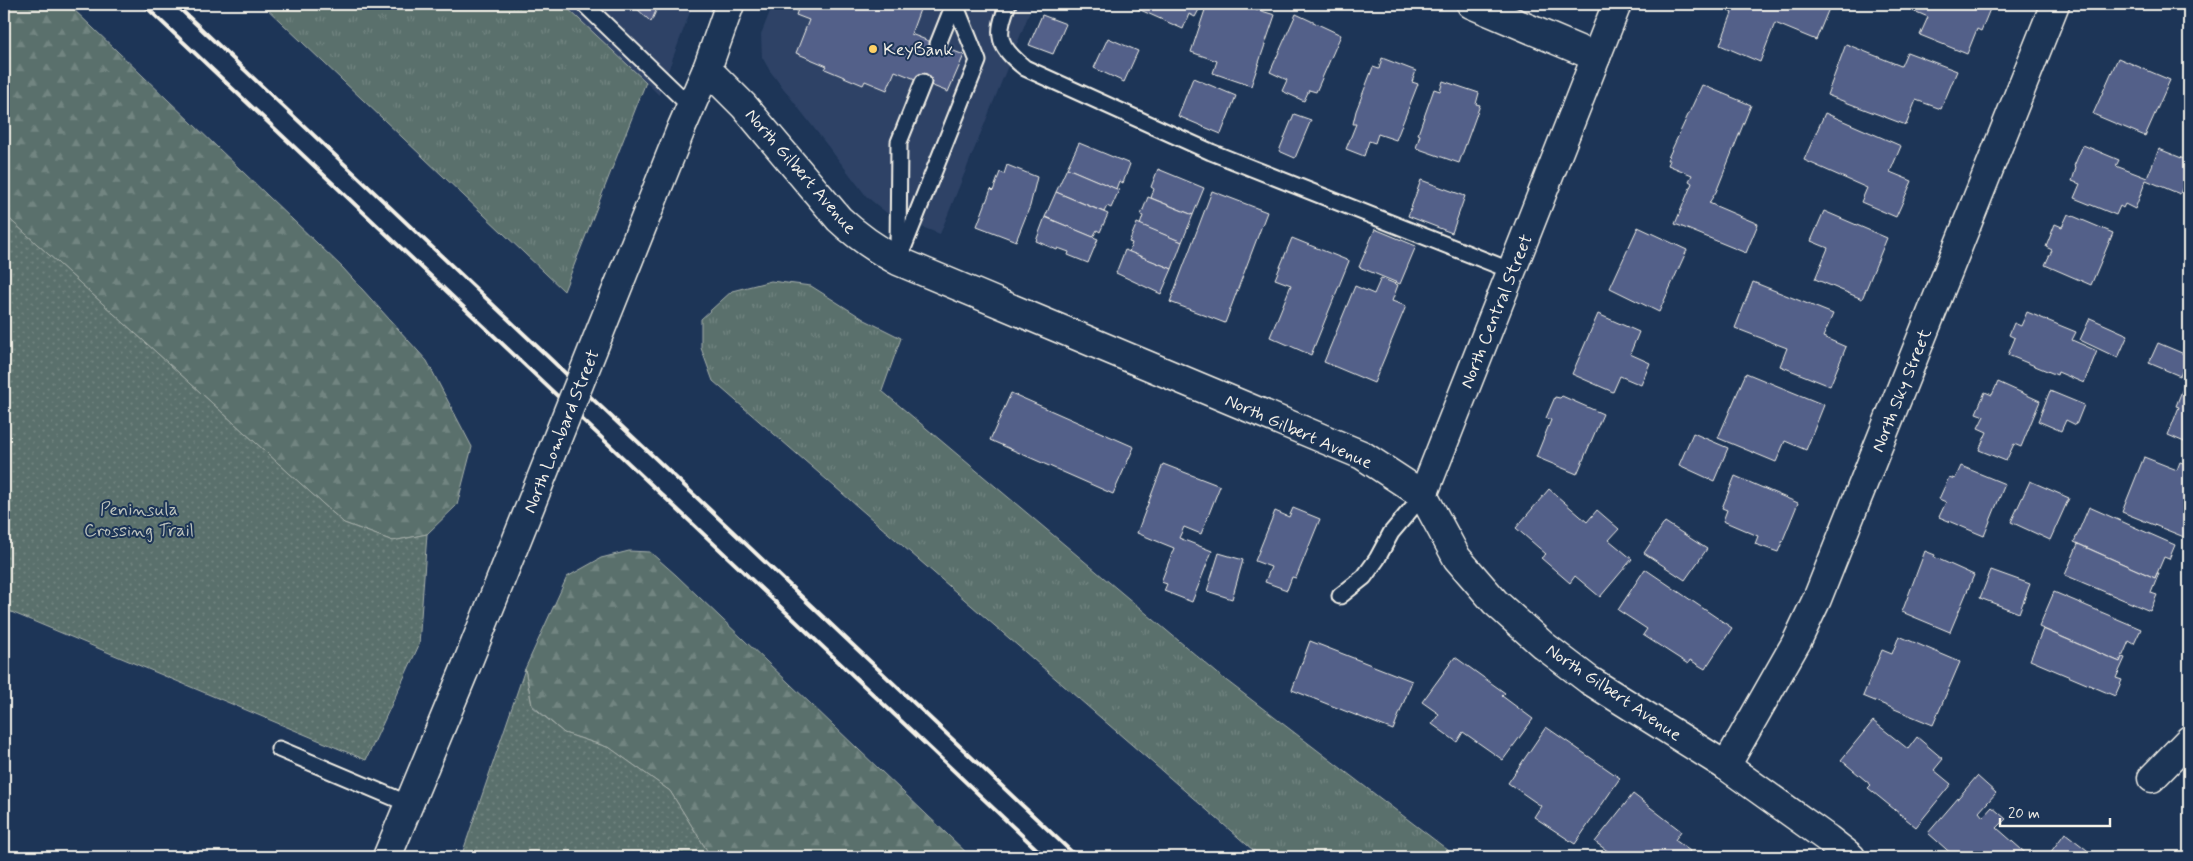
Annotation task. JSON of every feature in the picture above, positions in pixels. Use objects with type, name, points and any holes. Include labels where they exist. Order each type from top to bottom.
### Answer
[{"type":"street","name":"North Lombard Street","points":[[388,857],[685,118],[707,69],[730,4]]},
{"type":"street","points":[[1471,4],[1596,58]]},
{"type":"street","name":"North Central Street","points":[[1424,495],[1617,4]]},
{"type":"street","name":"North Sky Street","points":[[1726,766],[1798,641],[1817,599],[2055,4]]},
{"type":"street","name":"North Gilbert Avenue","points":[[707,69],[744,106],[839,218],[854,234],[875,249],[898,261],[1362,455],[1424,495],[1457,558],[1495,602],[1543,645],[1589,680],[1726,766],[1850,857]]},
{"type":"street","points":[[2152,778],[2189,740]]},
{"type":"lane","points":[[584,4],[685,118]]},
{"type":"lane","points":[[938,44],[954,4]]},
{"type":"lane","points":[[898,261],[978,61],[954,4]]},
{"type":"lane","points":[[1008,4],[1002,20],[1000,34],[1002,45],[1010,56],[1025,68],[1211,152],[1512,270]]},
{"type":"lane","points":[[898,261],[899,142],[923,82]]},
{"type":"lane","name":"North Central Street","points":[[1340,596],[1364,577],[1391,534],[1424,495]]},
{"type":"lane","points":[[279,749],[409,804]]},
{"type":"shaded area","points":[[563,4],[693,4],[659,95],[646,82]]},
{"type":"shaded area","points":[[773,4],[1033,4],[940,234],[888,214],[867,197],[770,71],[762,57],[761,34]]},
{"type":"green space","points":[[4,4],[68,4],[343,268],[427,361],[472,447],[457,505],[427,534],[393,541],[344,523],[4,214]]},
{"type":"green space","points":[[262,4],[563,4],[646,82],[564,291]]},
{"type":"green space","name":"Peninsula Crossing Trail","points":[[4,214],[344,523],[393,541],[427,534],[419,645],[366,760],[4,609]]},
{"type":"green space","points":[[771,281],[811,286],[865,320],[901,338],[882,391],[1223,678],[1457,857],[1261,857],[713,381],[701,348],[701,319],[732,291]]},
{"type":"green space","points":[[629,551],[650,552],[676,575],[971,857],[711,857],[670,791],[610,748],[564,733],[532,705],[525,669],[567,577],[601,558]]},
{"type":"green space","points":[[525,669],[532,706],[564,733],[610,748],[670,791],[711,857],[461,857]]},
{"type":"building","points":[[632,4],[659,4],[651,22]]},
{"type":"building","name":"KeyBank","points":[[800,4],[922,4],[911,34],[964,55],[948,92],[895,71],[887,90],[865,81],[863,85],[825,69],[827,66],[796,53],[809,20],[796,15]]},
{"type":"building","points":[[1137,4],[1202,4],[1195,17],[1189,14],[1183,29],[1136,8]]},
{"type":"building","points":[[1207,4],[1246,4],[1245,6],[1275,15],[1251,86],[1213,73],[1217,61],[1191,52]]},
{"type":"building","points":[[1732,4],[1823,4],[1830,6],[1816,40],[1775,23],[1760,62],[1720,45],[1732,13],[1729,11]]},
{"type":"building","points":[[1898,4],[1992,4],[1981,31],[1977,29],[1967,54],[1920,35],[1928,17]]},
{"type":"building","points":[[1296,14],[1341,35],[1316,92],[1309,90],[1304,101],[1282,91],[1287,80],[1270,72]]},
{"type":"building","points":[[1042,15],[1066,24],[1053,54],[1029,45]]},
{"type":"building","points":[[1108,38],[1138,51],[1124,82],[1094,68]]},
{"type":"building","points":[[1846,44],[1901,66],[1907,52],[1957,71],[1941,109],[1916,100],[1906,125],[1827,95]]},
{"type":"building","points":[[1382,58],[1416,71],[1412,82],[1418,84],[1396,140],[1378,134],[1375,143],[1369,141],[1364,156],[1346,149],[1356,124],[1353,124],[1356,111],[1373,67],[1379,69]]},
{"type":"building","points":[[2118,58],[2170,80],[2145,136],[2093,114]]},
{"type":"building","points":[[1193,78],[1236,96],[1221,134],[1178,116]]},
{"type":"building","points":[[1443,81],[1479,93],[1476,104],[1480,105],[1459,163],[1416,148],[1420,135],[1418,134],[1434,89],[1440,91]]},
{"type":"building","points":[[1702,85],[1751,105],[1716,192],[1709,203],[1758,224],[1746,253],[1675,224],[1692,183],[1689,181],[1692,175],[1668,165],[1670,160],[1667,160]]},
{"type":"building","points":[[1825,113],[1901,146],[1890,172],[1912,181],[1896,217],[1861,202],[1867,188],[1804,160]]},
{"type":"building","points":[[1294,114],[1311,120],[1295,158],[1279,151]]},
{"type":"building","points":[[1079,143],[1130,164],[1123,183],[1119,181],[1116,189],[1067,168]]},
{"type":"building","points":[[2083,145],[2119,160],[2116,166],[2147,178],[2159,149],[2189,161],[2189,171],[2180,194],[2146,180],[2135,209],[2125,204],[2123,208],[2120,206],[2116,215],[2074,198],[2080,184],[2072,181],[2076,168],[2074,166]]},
{"type":"building","points":[[1007,165],[1037,177],[1030,206],[1016,241],[977,226],[991,189],[993,191],[1000,172],[1004,174]]},
{"type":"building","points":[[1067,168],[1119,190],[1111,208],[1107,206],[1104,212],[1056,192]]},
{"type":"building","points":[[1158,169],[1204,188],[1193,215],[1151,198],[1154,189],[1151,187]]},
{"type":"building","points":[[1421,180],[1465,196],[1452,233],[1408,216]]},
{"type":"building","points":[[1212,191],[1267,212],[1225,323],[1170,302]]},
{"type":"building","points":[[1056,192],[1108,214],[1100,232],[1097,230],[1093,237],[1045,217]]},
{"type":"building","points":[[1148,197],[1193,215],[1182,242],[1140,225],[1143,216],[1141,215]]},
{"type":"building","points":[[1824,211],[1887,238],[1862,299],[1815,279],[1828,248],[1811,241]]},
{"type":"building","points":[[2068,214],[2113,233],[2091,285],[2045,265],[2052,250],[2046,247],[2055,224],[2062,227]]},
{"type":"building","points":[[1045,217],[1098,239],[1088,263],[1068,255],[1069,252],[1058,248],[1057,250],[1036,241]]},
{"type":"building","points":[[1137,223],[1182,242],[1172,269],[1129,252],[1132,243],[1129,242]]},
{"type":"building","points":[[1638,227],[1687,250],[1659,312],[1610,288]]},
{"type":"building","points":[[1375,229],[1416,246],[1400,284],[1359,267]]},
{"type":"building","points":[[1292,238],[1349,261],[1311,355],[1270,337],[1291,285],[1275,279]]},
{"type":"building","points":[[1125,250],[1172,269],[1161,294],[1116,273]]},
{"type":"building","points":[[1381,278],[1398,285],[1392,301],[1406,306],[1374,383],[1324,362],[1355,286],[1374,294]]},
{"type":"building","points":[[1753,282],[1833,314],[1823,337],[1846,347],[1830,386],[1780,366],[1787,348],[1735,328]]},
{"type":"building","points":[[2027,312],[2076,332],[2072,340],[2097,351],[2084,383],[2058,372],[2057,375],[2008,355],[2015,338],[2009,335],[2014,323],[2021,326]]},
{"type":"building","points":[[1598,314],[1639,332],[1630,354],[1650,363],[1641,385],[1620,376],[1613,392],[1572,374]]},
{"type":"building","points":[[2090,318],[2128,335],[2118,358],[2080,340]]},
{"type":"building","points":[[2158,343],[2189,356],[2180,376],[2149,363]]},
{"type":"building","points":[[1746,373],[1824,405],[1806,450],[1785,441],[1776,462],[1718,438]]},
{"type":"building","points":[[2187,378],[2189,379],[2189,444],[2168,435],[2179,407],[2176,406]]},
{"type":"building","points":[[1998,382],[2040,401],[2021,447],[2014,444],[2006,461],[1979,450],[1987,432],[1978,428],[1984,416],[1976,413],[1985,392],[1992,395]]},
{"type":"building","points":[[2050,391],[2084,405],[2076,425],[2066,420],[2061,431],[2038,421]]},
{"type":"building","points":[[1011,393],[1134,447],[1113,494],[990,440]]},
{"type":"building","points":[[1562,396],[1603,414],[1577,474],[1536,457],[1551,420],[1546,418],[1555,397],[1560,398]]},
{"type":"building","points":[[1693,433],[1728,448],[1714,481],[1679,465]]},
{"type":"building","points":[[2144,457],[2177,470],[2180,462],[2189,465],[2189,539],[2122,512]]},
{"type":"building","points":[[1163,464],[1220,486],[1201,534],[1184,527],[1179,538],[1212,551],[1192,602],[1164,591],[1167,584],[1161,582],[1174,548],[1137,533]]},
{"type":"building","points":[[1961,466],[2005,484],[1984,536],[1939,517],[1946,502],[1939,499],[1949,477],[1955,479]]},
{"type":"building","points":[[1735,476],[1798,503],[1778,552],[1755,544],[1758,536],[1723,521],[1727,510],[1722,508]]},
{"type":"building","points":[[2030,481],[2069,498],[2050,540],[2011,522]]},
{"type":"building","points":[[1549,489],[1587,522],[1597,510],[1619,529],[1609,540],[1632,559],[1600,597],[1575,576],[1570,583],[1541,558],[1546,554],[1516,528]]},
{"type":"building","points":[[2089,507],[2175,545],[2169,559],[2164,557],[2155,578],[2074,542]]},
{"type":"building","points":[[1293,508],[1320,519],[1296,578],[1292,577],[1287,590],[1265,582],[1271,567],[1255,561],[1275,511],[1289,517]]},
{"type":"building","points":[[1665,522],[1707,549],[1685,580],[1644,553]]},
{"type":"building","points":[[2078,544],[2155,578],[2157,573],[2159,573],[2151,593],[2157,595],[2150,611],[2065,575]]},
{"type":"building","points":[[1925,551],[1974,575],[1950,632],[1902,612]]},
{"type":"building","points":[[1219,553],[1243,560],[1232,599],[1207,591]]},
{"type":"building","points":[[1645,569],[1732,628],[1705,669],[1690,660],[1688,664],[1643,635],[1647,629],[1618,610]]},
{"type":"building","points":[[1991,570],[2030,584],[2019,613],[1980,598]]},
{"type":"building","points":[[2054,592],[2141,629],[2134,644],[2129,641],[2120,662],[2039,627]]},
{"type":"building","points":[[2043,629],[2120,662],[2122,657],[2125,658],[2116,678],[2122,680],[2115,696],[2030,660]]},
{"type":"building","points":[[1899,636],[1960,662],[1933,725],[1863,696],[1882,650],[1892,654]]},
{"type":"building","points":[[1310,641],[1412,681],[1393,730],[1292,690]]},
{"type":"building","points":[[1455,657],[1505,693],[1502,696],[1533,719],[1503,760],[1463,732],[1457,742],[1432,724],[1439,714],[1422,702]]},
{"type":"building","points":[[1873,721],[1908,749],[1917,737],[1943,759],[1934,770],[1951,784],[1916,827],[1868,788],[1871,785],[1841,760]]},
{"type":"building","points":[[1546,727],[1620,778],[1575,844],[1534,817],[1541,806],[1508,783]]},
{"type":"building","points":[[1977,776],[1996,793],[1979,812],[1983,817],[1992,807],[2006,819],[1997,828],[2030,857],[1955,857],[1928,833]]},
{"type":"building","points":[[1633,794],[1681,831],[1675,840],[1690,851],[1686,857],[1616,857],[1595,842]]},
{"type":"building","points":[[2065,833],[2096,857],[2047,857]]},
{"type":"railway","points":[[143,4],[1045,857]]},
{"type":"railway","points":[[175,4],[1077,857]]},
{"type":"place","name":"KeyBank","points":[[873,49]]}]
